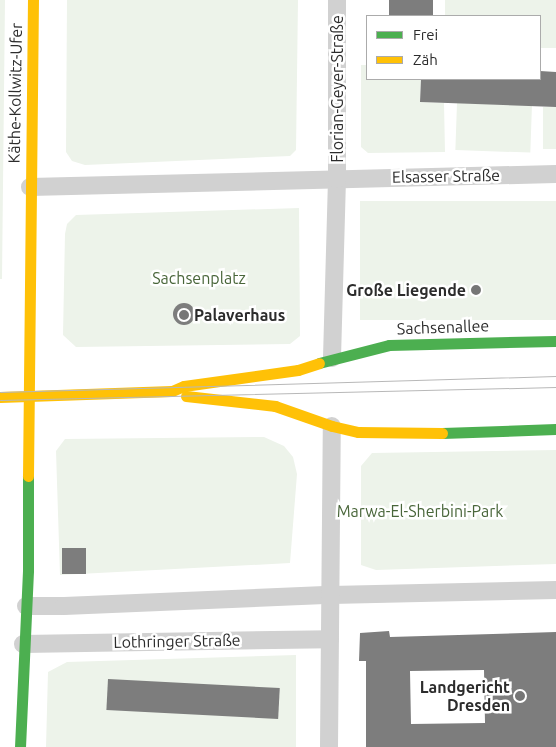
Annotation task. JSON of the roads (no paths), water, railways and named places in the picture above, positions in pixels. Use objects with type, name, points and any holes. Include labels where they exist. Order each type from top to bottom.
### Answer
[{"type":"main road","name":"Käthe-Kollwitz-Ufer","points":[[30,187],[33,0]]},
{"type":"main road","points":[[20,747],[26,606],[30,187]]},
{"type":"main road","name":"Sachsenallee","points":[[332,358],[389,345],[556,341]]},
{"type":"main road","points":[[0,397],[172,391],[184,386],[298,370],[332,358]]},
{"type":"main road","points":[[172,391],[184,396],[275,406],[332,426],[374,433],[556,429]]},
{"type":"street","name":"Florian-Geyer-Straße","points":[[337,179],[338,0]]},
{"type":"street","name":"Elsasser Straße","points":[[337,179],[556,174]]},
{"type":"street","points":[[30,187],[337,179],[332,358]]},
{"type":"street","points":[[329,747],[332,426]]},
{"type":"street","points":[[26,606],[331,595],[556,590]]},
{"type":"street","name":"Lothringer Straße","points":[[23,644],[330,639]]},
{"type":"tram line","points":[[0,392],[556,376]]},
{"type":"tram line","points":[[0,400],[556,387]]},
{"type":"place","name":"Große Liegende","points":[[476,290]]},
{"type":"place","name":"Palaverhaus","points":[[184,315]]},
{"type":"place","name":"Landgericht Dresden","points":[[520,696]]},
{"type":"park label","name":"Sachsenplatz","points":[[199,278]]},
{"type":"park label","name":"Marwa-El-Sherbini-Park","points":[[420,511]]}]
